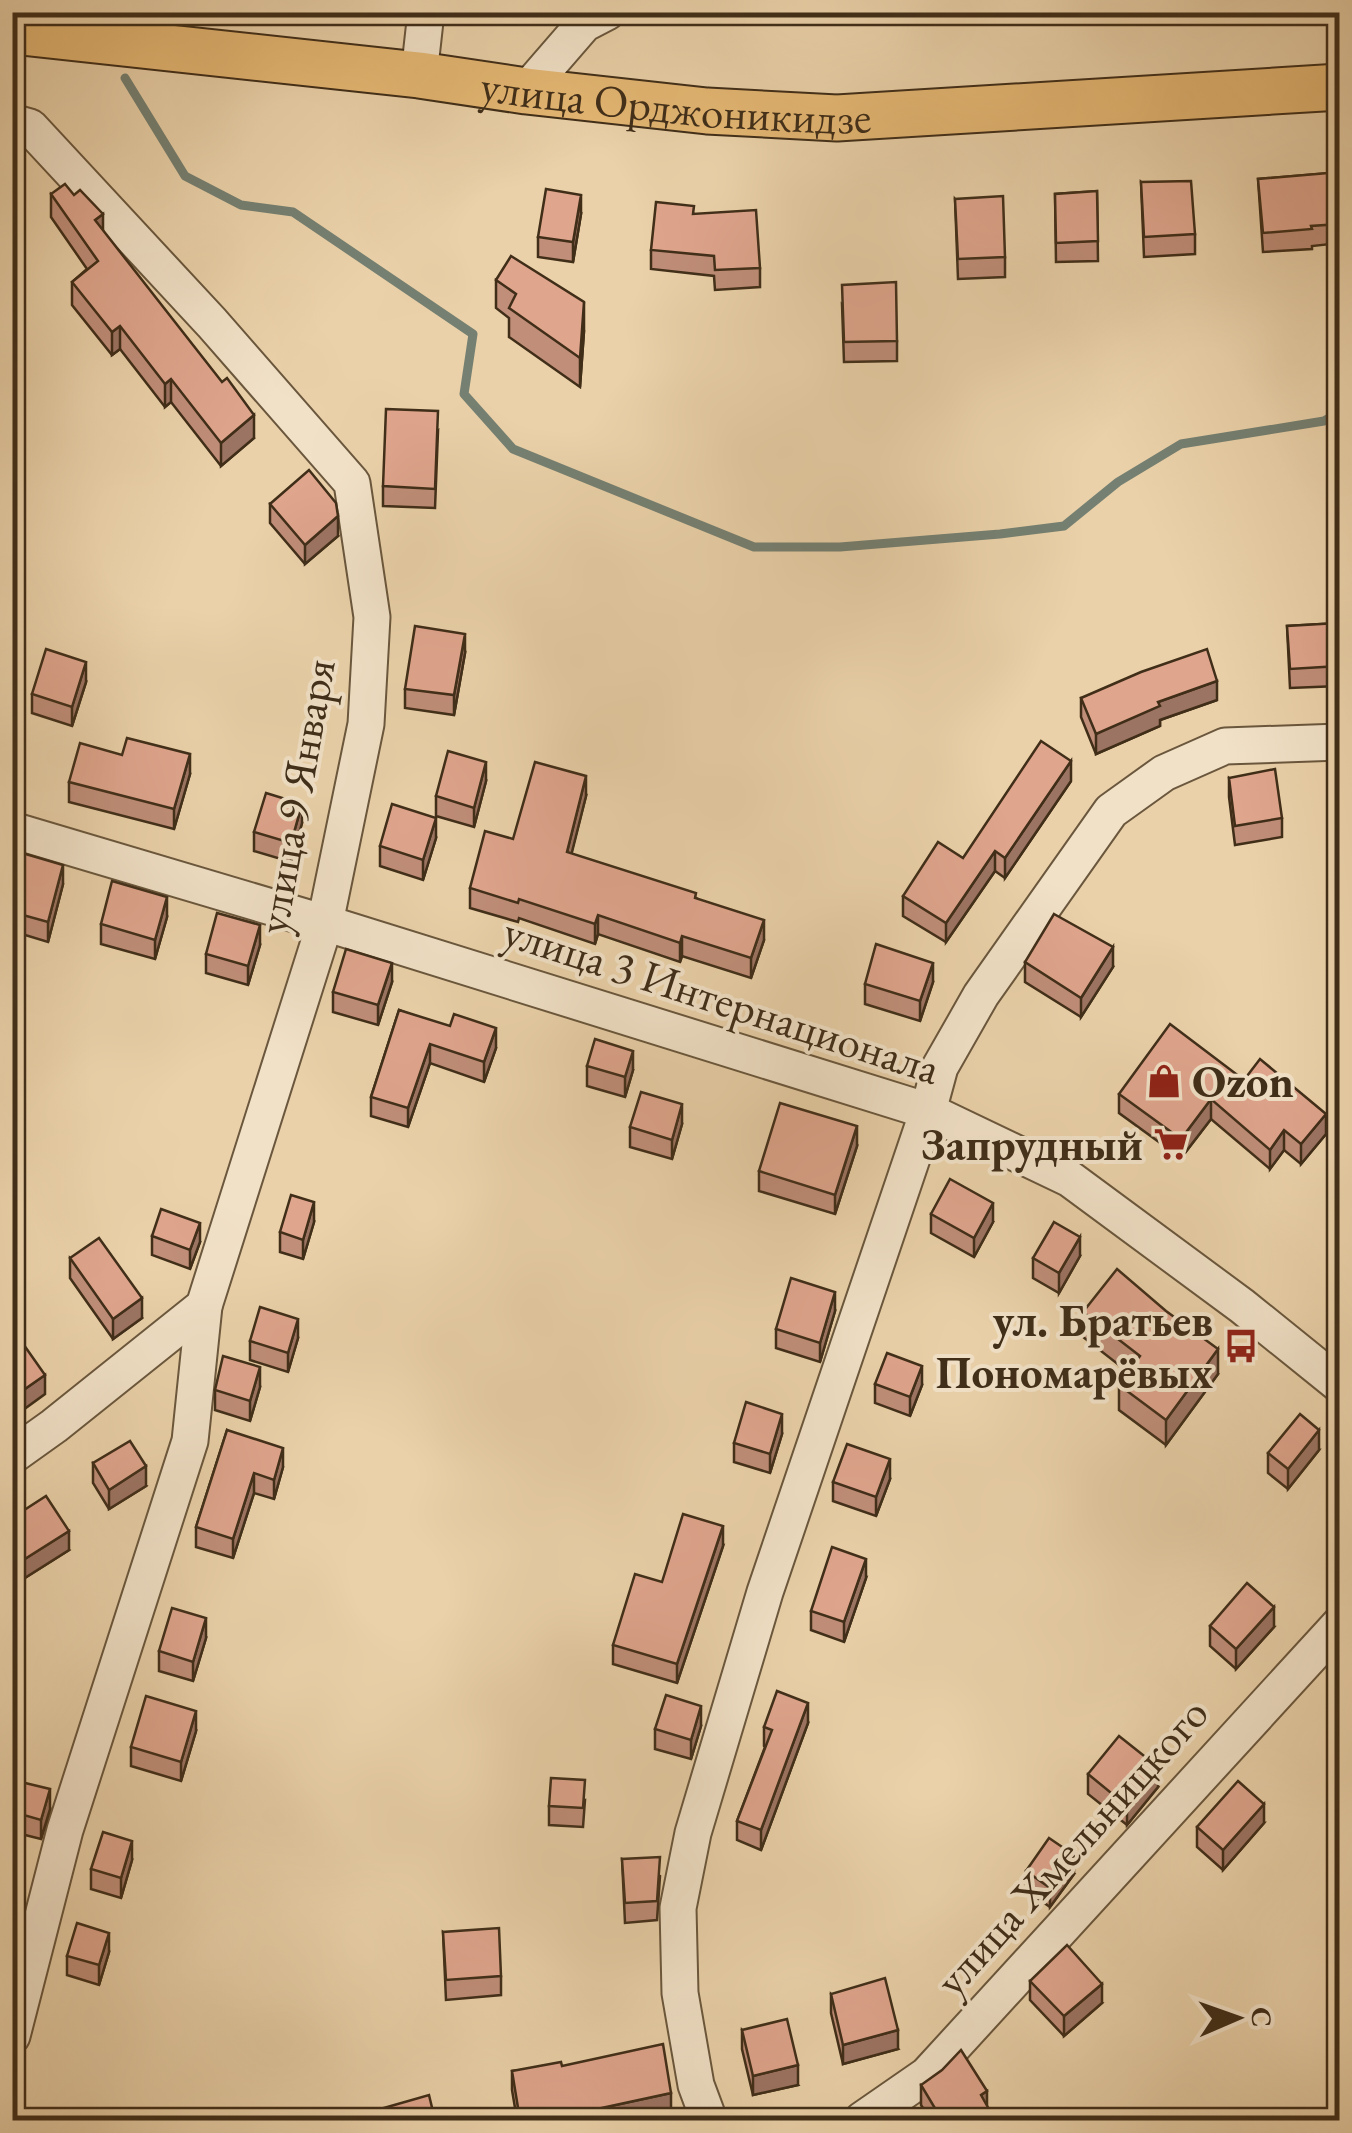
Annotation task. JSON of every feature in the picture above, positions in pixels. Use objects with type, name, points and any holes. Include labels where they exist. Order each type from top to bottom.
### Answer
[{"type":"main road","name":"улица Орджоникидзе","points":[[12,31],[419,75],[526,92],[707,111],[837,118],[1340,87]]},
{"type":"street","points":[[419,75],[426,12]]},
{"type":"street","points":[[526,92],[592,16]]},
{"type":"street","name":"улица 9 Января","points":[[12,122],[30,126],[212,323],[352,483],[372,617],[366,724],[325,924],[204,1306],[190,1442],[65,1830],[12,2036]]},
{"type":"street","points":[[709,2120],[696,2085],[680,1994],[678,1908],[693,1833],[765,1592],[940,1067],[981,995],[1112,811],[1164,772],[1224,746],[1340,742]]},
{"type":"street","name":"улица 3 Интернационала","points":[[12,830],[928,1111],[1070,1180],[1242,1306],[1340,1386]]},
{"type":"street","points":[[12,1456],[204,1306]]},
{"type":"street","name":"улица Хмельницкого","points":[[862,2120],[927,2074],[1340,1624]]},
{"type":"building","points":[[1340,172],[1340,224],[1263,233],[1258,179]]},
{"type":"building","points":[[1191,181],[1195,234],[1144,237],[1141,182]]},
{"type":"building","points":[[65,184],[74,195],[80,190],[103,214],[95,220],[222,382],[227,378],[254,415],[221,443],[171,379],[165,384],[120,326],[112,332],[72,282],[98,261],[51,194]]},
{"type":"building","points":[[546,189],[581,195],[573,242],[538,237]]},
{"type":"building","points":[[1097,191],[1098,241],[1056,243],[1055,194]]},
{"type":"building","points":[[1003,196],[1005,257],[958,259],[955,199]]},
{"type":"building","points":[[656,202],[694,206],[693,214],[756,210],[760,268],[715,270],[714,256],[651,250]]},
{"type":"building","points":[[511,256],[584,302],[580,358],[509,308],[516,294],[496,280]]},
{"type":"building","points":[[896,282],[897,341],[844,342],[842,285]]},
{"type":"building","points":[[386,409],[438,411],[435,489],[383,486]]},
{"type":"building","points":[[309,470],[336,503],[338,516],[305,545],[270,504]]},
{"type":"building","points":[[1338,623],[1339,666],[1290,669],[1287,626]]},
{"type":"building","points":[[415,626],[465,634],[454,695],[405,689]]},
{"type":"building","points":[[46,649],[86,662],[72,707],[32,694]]},
{"type":"building","points":[[1207,649],[1217,681],[1158,702],[1160,706],[1096,734],[1081,698]]},
{"type":"building","points":[[12,700],[21,702],[12,732]]},
{"type":"building","points":[[127,738],[190,754],[174,809],[69,782],[80,743],[122,755]]},
{"type":"building","points":[[1041,741],[1071,761],[1005,858],[995,851],[946,923],[903,896],[938,842],[963,858]]},
{"type":"building","points":[[448,751],[486,762],[474,808],[436,796]]},
{"type":"building","points":[[535,762],[586,776],[567,852],[696,893],[695,898],[764,920],[751,958],[682,936],[680,943],[598,915],[595,924],[470,888],[485,831],[513,839]]},
{"type":"building","points":[[1275,769],[1282,818],[1235,826],[1229,778]]},
{"type":"building","points":[[266,793],[302,804],[291,843],[254,832]]},
{"type":"building","points":[[392,804],[436,818],[423,860],[380,846]]},
{"type":"building","points":[[12,850],[63,865],[48,922],[12,912]]},
{"type":"building","points":[[112,881],[167,897],[155,940],[101,924]]},
{"type":"building","points":[[217,913],[260,925],[248,966],[206,954]]},
{"type":"building","points":[[1054,914],[1113,947],[1081,998],[1025,962]]},
{"type":"building","points":[[876,944],[933,963],[920,1001],[865,984]]},
{"type":"building","points":[[346,949],[392,963],[378,1005],[333,992]]},
{"type":"building","points":[[399,1010],[450,1026],[454,1014],[496,1028],[484,1062],[430,1044],[408,1108],[371,1097]]},
{"type":"building","points":[[1170,1024],[1244,1080],[1260,1059],[1326,1114],[1301,1144],[1284,1130],[1270,1150],[1211,1099],[1181,1139],[1119,1094]]},
{"type":"building","points":[[595,1039],[633,1051],[625,1077],[587,1066]]},
{"type":"building","points":[[641,1092],[682,1104],[672,1140],[630,1127]]},
{"type":"building","points":[[780,1103],[857,1126],[835,1195],[759,1171]]},
{"type":"building","points":[[950,1179],[993,1203],[974,1238],[931,1214]]},
{"type":"building","points":[[291,1195],[314,1202],[303,1240],[280,1232]]},
{"type":"building","points":[[161,1209],[200,1223],[190,1250],[152,1236]]},
{"type":"building","points":[[1054,1222],[1080,1237],[1059,1273],[1033,1258]]},
{"type":"building","points":[[99,1238],[142,1298],[113,1319],[70,1258]]},
{"type":"building","points":[[1117,1269],[1218,1349],[1166,1420],[1119,1385],[1140,1356],[1083,1312]]},
{"type":"building","points":[[791,1278],[835,1292],[820,1343],[776,1329]]},
{"type":"building","points":[[260,1307],[298,1319],[288,1353],[250,1341]]},
{"type":"building","points":[[19,1338],[45,1375],[12,1398],[12,1342]]},
{"type":"building","points":[[887,1353],[922,1366],[910,1397],[875,1384]]},
{"type":"building","points":[[223,1356],[260,1367],[250,1401],[215,1390]]},
{"type":"building","points":[[746,1402],[782,1414],[770,1454],[734,1443]]},
{"type":"building","points":[[1300,1414],[1319,1430],[1288,1469],[1268,1453]]},
{"type":"building","points":[[227,1430],[283,1448],[274,1480],[254,1473],[233,1539],[196,1527]]},
{"type":"building","points":[[130,1441],[146,1466],[109,1490],[93,1463]]},
{"type":"building","points":[[847,1444],[890,1459],[876,1497],[833,1482]]},
{"type":"building","points":[[46,1496],[69,1531],[20,1562],[12,1549],[12,1518]]},
{"type":"building","points":[[683,1514],[723,1526],[677,1664],[613,1645],[635,1574],[662,1582]]},
{"type":"building","points":[[832,1547],[866,1559],[844,1622],[811,1611]]},
{"type":"building","points":[[1247,1583],[1274,1607],[1236,1649],[1210,1626]]},
{"type":"building","points":[[172,1608],[206,1618],[193,1662],[159,1651]]},
{"type":"building","points":[[777,1691],[808,1703],[761,1830],[737,1821],[772,1730],[764,1727]]},
{"type":"building","points":[[666,1695],[701,1706],[691,1740],[655,1729]]},
{"type":"building","points":[[146,1696],[196,1711],[181,1762],[131,1747]]},
{"type":"building","points":[[1119,1736],[1158,1767],[1127,1806],[1088,1774]]},
{"type":"building","points":[[551,1778],[585,1780],[583,1808],[549,1806]]},
{"type":"building","points":[[1238,1781],[1264,1804],[1223,1850],[1197,1827]]},
{"type":"building","points":[[21,1782],[50,1789],[41,1820],[13,1812]]},
{"type":"building","points":[[103,1832],[132,1841],[121,1878],[91,1869]]},
{"type":"building","points":[[1049,1838],[1074,1855],[1050,1888],[1026,1871]]},
{"type":"building","points":[[660,1857],[657,1901],[625,1903],[622,1859]]},
{"type":"building","points":[[77,1923],[109,1933],[99,1965],[67,1956]]},
{"type":"building","points":[[499,1928],[501,1976],[446,1980],[443,1932]]},
{"type":"building","points":[[1067,1945],[1102,1984],[1064,2016],[1030,1981]]},
{"type":"building","points":[[885,1978],[898,2030],[843,2045],[831,1994]]},
{"type":"building","points":[[787,2019],[798,2065],[753,2076],[742,2030]]},
{"type":"building","points":[[663,2044],[671,2093],[546,2120],[520,2120],[512,2071],[561,2062],[562,2066]]},
{"type":"building","points":[[961,2050],[987,2091],[981,2095],[995,2120],[942,2120],[921,2085]]},
{"type":"building","points":[[429,2095],[435,2120],[356,2120],[364,2119],[363,2114]]},
{"type":"waterway","points":[[125,78],[185,176],[241,205],[293,212],[473,334],[464,394],[513,449],[754,547],[840,547],[1064,526],[1118,482],[1181,444],[1324,421],[1340,412]]},
{"type":"place","name":"Ozon","points":[[1164,1081]]},
{"type":"place","name":"Запрудный","points":[[1171,1144]]},
{"type":"place","name":"ул. Братьев Пономарёвых","points":[[1241,1346]]}]
